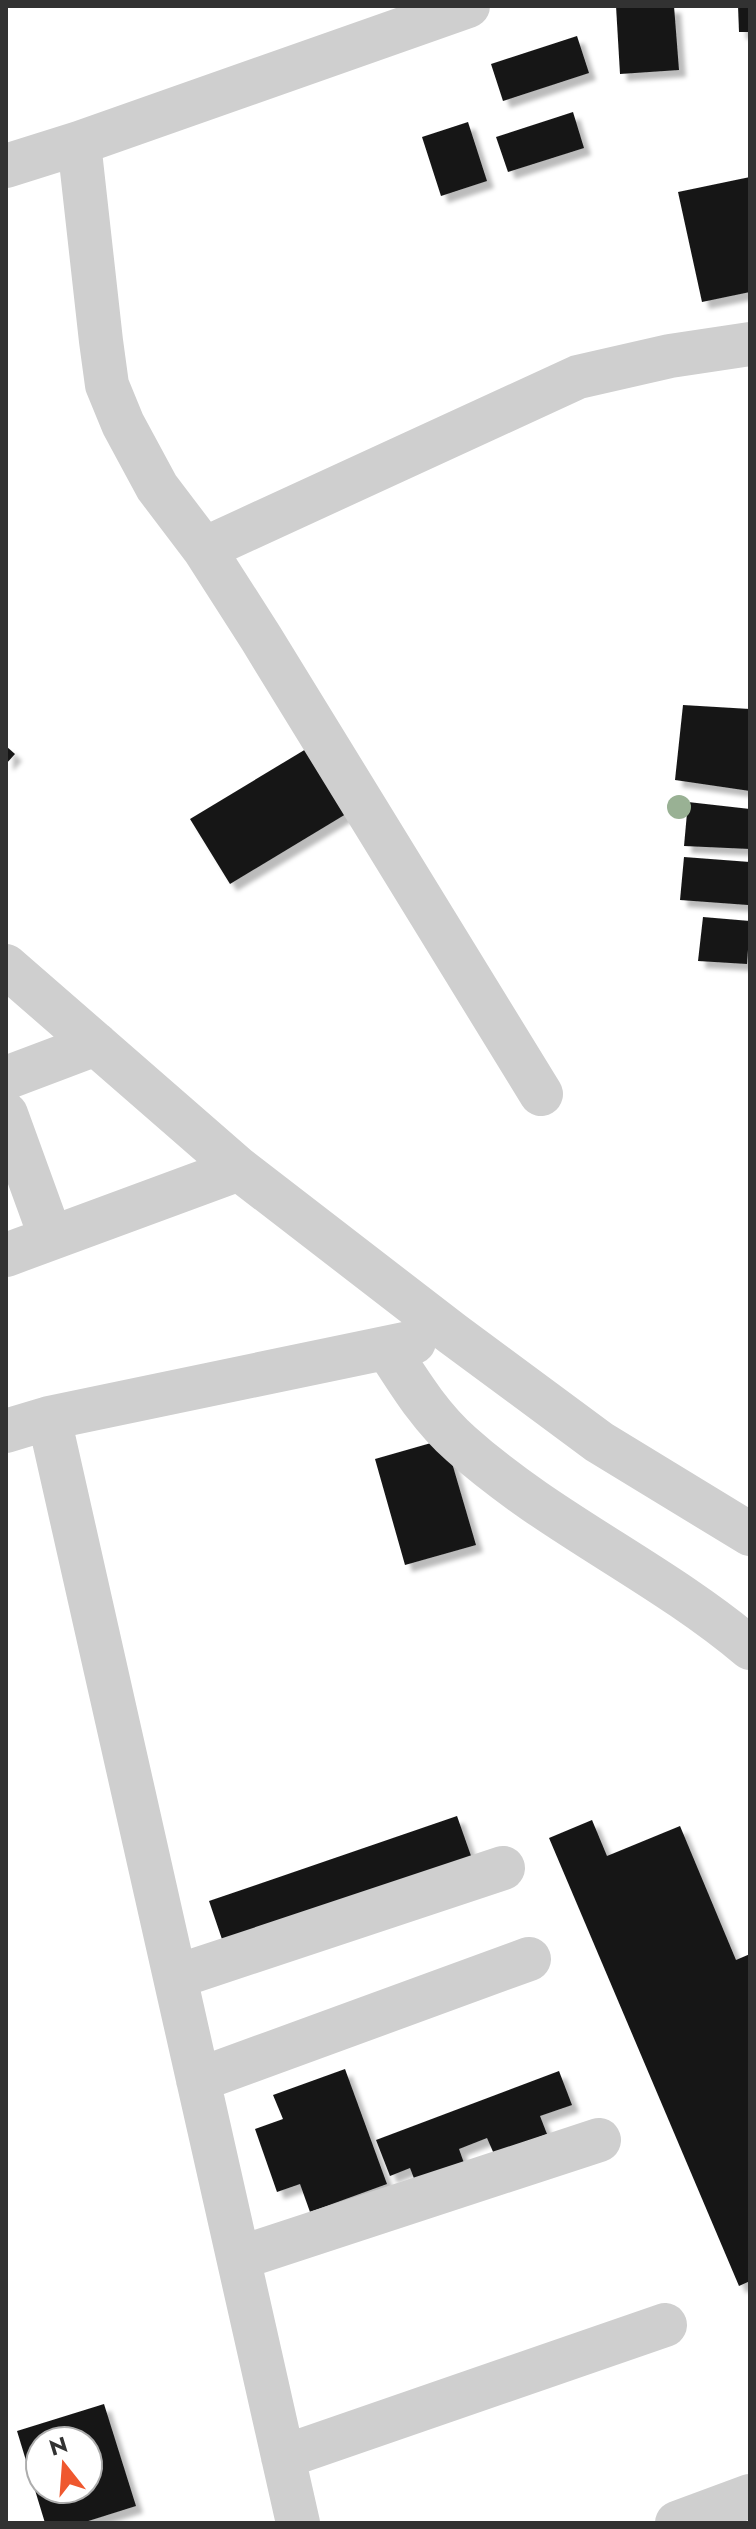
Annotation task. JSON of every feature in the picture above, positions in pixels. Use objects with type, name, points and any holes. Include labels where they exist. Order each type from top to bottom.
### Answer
[{"type":"street","points":[[6,166],[468,6]]},
{"type":"street","points":[[79,143],[107,385],[123,424],[157,487],[204,549],[261,638],[541,1094]]},
{"type":"street","points":[[204,549],[578,377],[670,356],[750,344]]},
{"type":"street","points":[[6,966],[239,1169],[453,1334],[599,1442],[750,1534]]},
{"type":"street","points":[[6,1078],[96,1044]]},
{"type":"street","points":[[6,1114],[51,1238]]},
{"type":"street","points":[[6,1255],[239,1169]]},
{"type":"street","points":[[6,1431],[49,1418],[453,1334]]},
{"type":"street","points":[[387,1348],[427,1409],[460,1444],[539,1504],[687,1602],[750,1648]]},
{"type":"street","points":[[49,1418],[283,2457],[293,2522]]},
{"type":"street","points":[[175,1977],[503,1868]]},
{"type":"street","points":[[198,2080],[529,1959]]},
{"type":"street","points":[[239,2258],[599,2140]]},
{"type":"street","points":[[283,2457],[665,2325]]},
{"type":"street","points":[[677,2523],[750,2496]]},
{"type":"building","points":[[616,6],[674,6],[679,70],[620,74]]},
{"type":"building","points":[[738,6],[750,6],[750,32],[739,32]]},
{"type":"building","points":[[577,36],[589,73],[503,101],[491,64]]},
{"type":"building","points":[[573,112],[584,148],[508,172],[496,137]]},
{"type":"building","points":[[468,122],[487,181],[441,196],[422,137]]},
{"type":"building","points":[[750,177],[750,292],[702,302],[678,192]]},
{"type":"building","points":[[683,705],[750,709],[750,791],[675,780]]},
{"type":"building","points":[[6,746],[15,754],[6,764]]},
{"type":"building","points":[[311,746],[351,811],[230,884],[190,819]]},
{"type":"building","points":[[688,802],[750,809],[750,849],[684,846]]},
{"type":"building","points":[[684,857],[750,862],[748,905],[680,900]]},
{"type":"building","points":[[703,917],[750,921],[747,964],[698,961]]},
{"type":"building","points":[[445,1439],[476,1545],[405,1565],[375,1459]]},
{"type":"building","points":[[457,1816],[476,1870],[227,1954],[209,1901]]},
{"type":"building","points":[[592,1820],[607,1856],[680,1826],[736,1960],[750,1954],[750,2281],[739,2286],[549,1838]]},
{"type":"building","points":[[345,2069],[387,2184],[310,2212],[300,2184],[277,2192],[255,2129],[283,2119],[273,2095]]},
{"type":"building","points":[[559,2071],[572,2105],[540,2116],[547,2134],[494,2154],[487,2138],[459,2149],[464,2163],[415,2181],[410,2168],[390,2176],[376,2140]]},
{"type":"building","points":[[104,2404],[136,2506],[82,2523],[45,2523],[40,2505],[104,2505],[104,2425],[36,2425]]},
{"type":"building","points":[[24,2429],[24,2454],[17,2431]]}]
